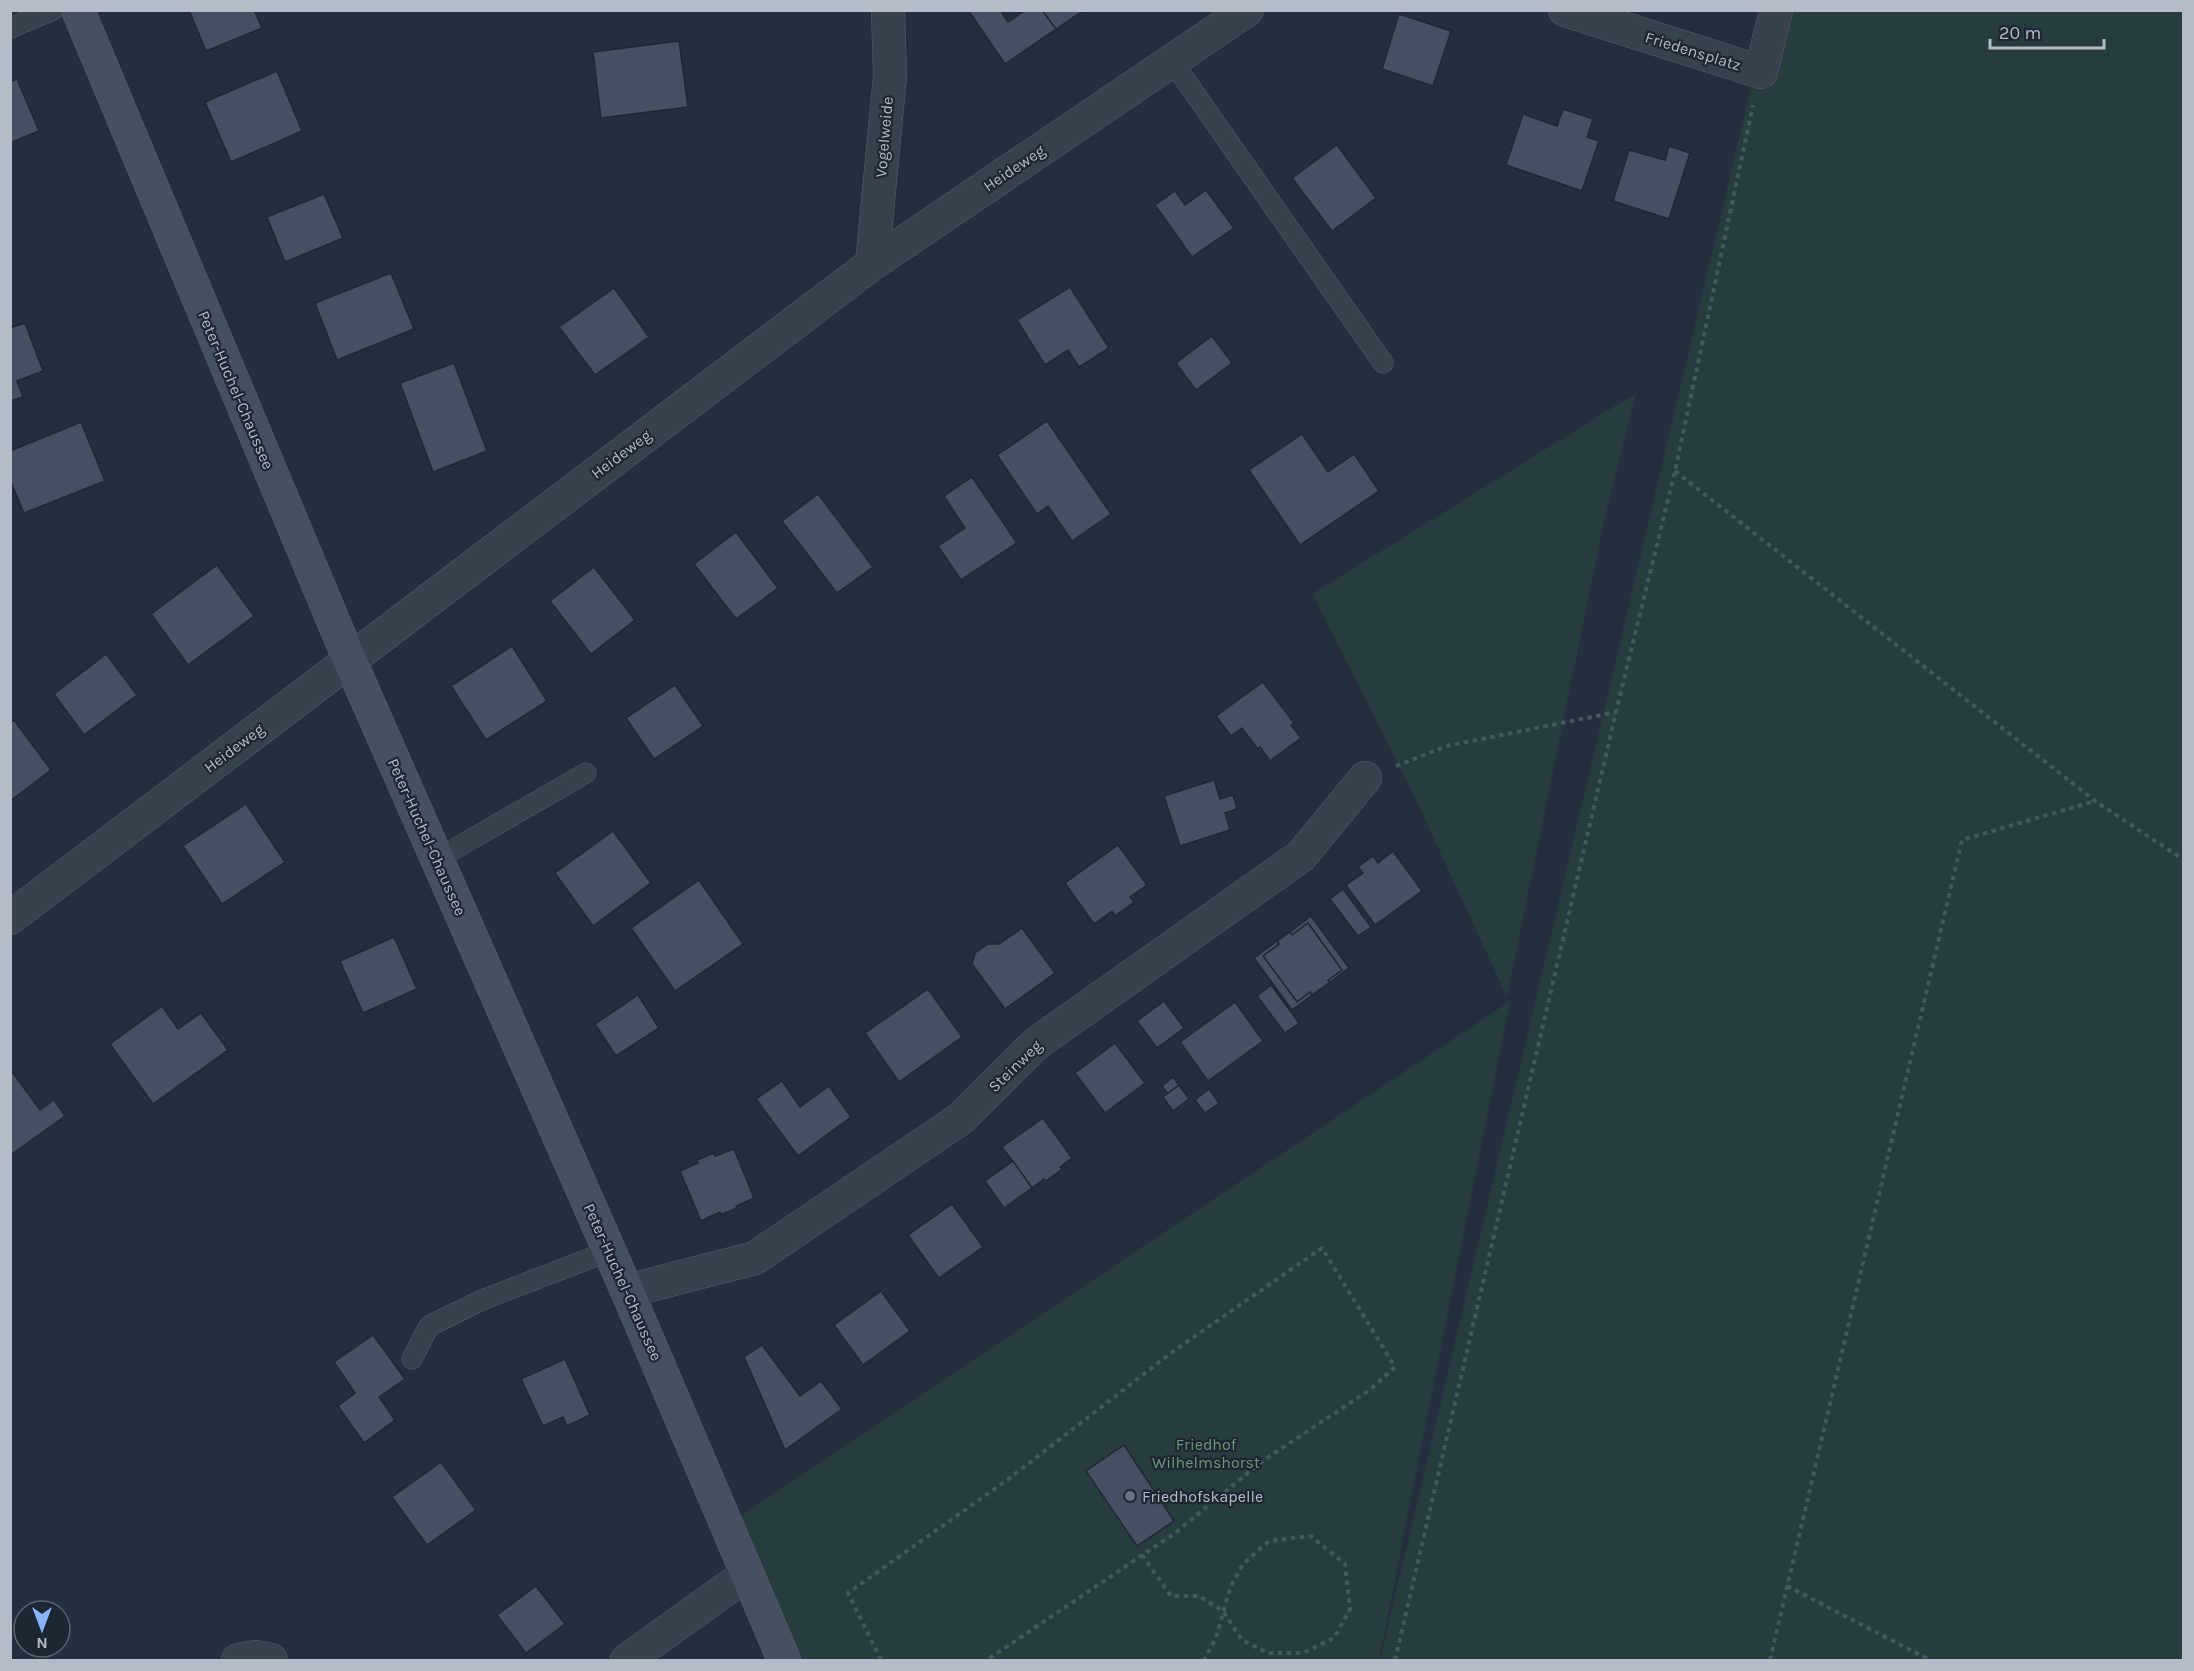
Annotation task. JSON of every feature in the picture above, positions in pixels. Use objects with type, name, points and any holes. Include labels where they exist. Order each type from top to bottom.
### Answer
[{"type":"street","name":"Peter-Huchel-Chaussee","points":[[78,10],[350,661],[627,1291],[784,1660]]},
{"type":"street","name":"Vogelweide","points":[[872,264],[890,76],[888,10]]},
{"type":"street","name":"Heideweg","points":[[10,918],[872,264],[1247,10]]},
{"type":"street","name":"Friedensplatz","points":[[1565,10],[1761,72],[1776,10]]},
{"type":"street","name":"Steinweg","points":[[627,1291],[755,1258],[960,1119],[1037,1043],[1300,856],[1365,778]]},
{"type":"street","points":[[627,1660],[747,1574]]},
{"type":"street","points":[[238,1660],[255,1657],[271,1660]]},
{"type":"lane","points":[[10,28],[53,10]]},
{"type":"lane","points":[[1172,61],[1383,363]]},
{"type":"lane","points":[[437,860],[586,773]]},
{"type":"lane","points":[[412,1359],[429,1326],[482,1300],[609,1251]]},
{"type":"path","points":[[1395,1660],[1616,712],[1675,471],[1761,72]]},
{"type":"path","points":[[1675,471],[2095,801],[2184,860]]},
{"type":"path","points":[[1365,778],[1447,746],[1616,712]]},
{"type":"path","points":[[1770,1660],[1962,840],[2095,801]]},
{"type":"path","points":[[880,1660],[848,1593],[1007,1480],[1175,1350],[1322,1248],[1395,1367],[1371,1389],[1261,1462],[1175,1533],[987,1660]]},
{"type":"path","points":[[1142,1555],[1171,1596],[1199,1596],[1223,1611],[1242,1640],[1268,1653],[1303,1653],[1334,1638],[1350,1609],[1345,1564],[1311,1536],[1269,1541],[1243,1564],[1230,1588],[1223,1611],[1216,1638],[1204,1660]]},
{"type":"path","points":[[1787,1586],[1930,1660]]},
{"type":"green space","points":[[1772,11],[2183,11],[2183,1660],[1380,1660],[1752,83]]},
{"type":"green space","points":[[1636,393],[1606,512],[1507,997],[1410,787],[1312,594]]},
{"type":"green space","name":"Friedhof Wilhelmshorst","points":[[1510,1001],[1379,1660],[795,1660],[738,1517]]},
{"type":"building","points":[[189,10],[254,10],[262,28],[206,51]]},
{"type":"building","points":[[968,10],[1000,10],[1008,22],[1026,10],[1042,10],[1056,29],[1005,64]]},
{"type":"building","points":[[1042,10],[1084,10],[1056,29]]},
{"type":"building","points":[[1399,14],[1451,31],[1433,86],[1382,69]]},
{"type":"building","points":[[679,41],[688,107],[601,118],[593,52]]},
{"type":"building","points":[[277,71],[302,131],[231,162],[205,102]]},
{"type":"building","points":[[17,79],[39,131],[10,143],[10,82]]},
{"type":"building","points":[[1563,109],[1593,119],[1587,137],[1599,141],[1582,191],[1506,165],[1523,114],[1557,126]]},
{"type":"building","points":[[1337,145],[1376,198],[1332,231],[1292,178]]},
{"type":"building","points":[[1669,146],[1690,153],[1669,219],[1613,201],[1629,150],[1665,160]]},
{"type":"building","points":[[1206,190],[1234,228],[1192,257],[1155,205],[1175,191],[1185,205]]},
{"type":"building","points":[[324,194],[343,238],[285,262],[267,217]]},
{"type":"building","points":[[391,273],[414,329],[337,360],[315,303]]},
{"type":"building","points":[[1070,287],[1109,348],[1079,367],[1068,350],[1045,365],[1017,320]]},
{"type":"building","points":[[614,288],[649,337],[595,375],[559,327]]},
{"type":"building","points":[[25,323],[43,371],[17,381],[23,397],[10,401],[10,328]]},
{"type":"building","points":[[1212,336],[1232,363],[1196,390],[1176,363]]},
{"type":"building","points":[[454,363],[487,451],[433,472],[400,383]]},
{"type":"building","points":[[1047,421],[1111,514],[1072,541],[1048,506],[1037,514],[997,455]]},
{"type":"building","points":[[81,422],[105,481],[24,513],[10,480],[10,451]]},
{"type":"building","points":[[1302,434],[1328,472],[1354,454],[1379,491],[1300,545],[1249,470]]},
{"type":"building","points":[[972,477],[1017,543],[961,580],[938,546],[965,528],[944,496]]},
{"type":"building","points":[[818,494],[873,567],[837,593],[782,521]]},
{"type":"building","points":[[736,532],[778,588],[736,619],[694,564]]},
{"type":"building","points":[[217,565],[254,616],[188,665],[151,614]]},
{"type":"building","points":[[594,567],[635,620],[591,654],[550,601]]},
{"type":"building","points":[[512,646],[547,701],[486,740],[451,686]]},
{"type":"building","points":[[106,654],[137,695],[84,735],[54,694]]},
{"type":"building","points":[[1263,682],[1294,723],[1291,725],[1301,738],[1270,761],[1242,728],[1231,736],[1216,716]]},
{"type":"building","points":[[675,685],[703,726],[654,759],[626,718]]},
{"type":"building","points":[[14,720],[51,770],[10,801],[10,723]]},
{"type":"building","points":[[1214,780],[1220,799],[1233,795],[1237,809],[1225,813],[1230,830],[1180,846],[1164,796]]},
{"type":"building","points":[[246,804],[285,862],[222,904],[183,846]]},
{"type":"building","points":[[613,831],[651,883],[593,926],[555,873]]},
{"type":"building","points":[[1118,845],[1147,885],[1130,897],[1134,902],[1115,916],[1112,911],[1094,924],[1065,883]]},
{"type":"building","points":[[1393,851],[1422,891],[1375,925],[1346,885],[1363,873],[1358,867],[1373,856],[1378,863]]},
{"type":"building","points":[[699,880],[743,944],[675,991],[631,928]]},
{"type":"building","points":[[1343,889],[1371,927],[1358,936],[1330,899]]},
{"type":"building","points":[[1311,916],[1349,968],[1330,982],[1328,980],[1342,970],[1308,923],[1292,935],[1290,932]]},
{"type":"building","points":[[1308,923],[1342,970],[1312,995],[1310,992],[1297,1002],[1263,956],[1279,944],[1277,941],[1290,932],[1292,935]]},
{"type":"building","points":[[1022,928],[1055,973],[1005,1009],[972,964],[975,953],[988,944],[999,944]]},
{"type":"building","points":[[394,937],[417,989],[363,1013],[340,961]]},
{"type":"building","points":[[1277,941],[1279,944],[1263,956],[1297,1002],[1310,992],[1312,995],[1292,1010],[1254,958]]},
{"type":"building","points":[[1271,985],[1299,1023],[1285,1033],[1257,996]]},
{"type":"building","points":[[928,989],[962,1037],[899,1082],[865,1033]]},
{"type":"building","points":[[638,995],[659,1028],[616,1056],[595,1024]]},
{"type":"building","points":[[1164,1001],[1184,1028],[1157,1048],[1137,1021]]},
{"type":"building","points":[[1235,1002],[1263,1041],[1208,1081],[1180,1042]]},
{"type":"building","points":[[162,1006],[178,1029],[201,1013],[228,1050],[153,1104],[110,1044]]},
{"type":"building","points":[[1115,1043],[1145,1083],[1105,1113],[1075,1073]]},
{"type":"building","points":[[10,1069],[40,1110],[54,1100],[65,1116],[12,1154],[10,1152]]},
{"type":"building","points":[[1173,1077],[1179,1085],[1168,1094],[1162,1086]]},
{"type":"building","points":[[782,1081],[800,1107],[829,1086],[851,1117],[798,1156],[756,1099]]},
{"type":"building","points":[[1179,1085],[1189,1099],[1173,1111],[1163,1097]]},
{"type":"building","points":[[1209,1089],[1219,1103],[1205,1113],[1195,1100]]},
{"type":"building","points":[[1043,1118],[1072,1158],[1046,1181],[1044,1179],[1032,1188],[1002,1147]]},
{"type":"building","points":[[734,1149],[754,1198],[736,1206],[737,1208],[720,1215],[720,1212],[701,1221],[680,1171],[714,1153],[715,1156]]},
{"type":"building","points":[[1013,1161],[1032,1188],[1004,1208],[985,1181]]},
{"type":"building","points":[[952,1204],[983,1247],[939,1278],[908,1235]]},
{"type":"building","points":[[881,1291],[910,1331],[863,1365],[834,1325]]},
{"type":"building","points":[[373,1335],[405,1379],[379,1397],[395,1420],[364,1443],[338,1406],[355,1393],[334,1362]]},
{"type":"building","points":[[762,1345],[800,1396],[821,1381],[842,1409],[785,1450],[744,1357]]},
{"type":"building","points":[[565,1359],[590,1415],[567,1426],[563,1417],[543,1426],[521,1379]]},
{"type":"building","name":"Friedhofskapelle","points":[[1124,1445],[1174,1521],[1137,1546],[1086,1471]]},
{"type":"building","points":[[441,1462],[476,1510],[427,1545],[392,1497]]},
{"type":"building","points":[[536,1586],[565,1624],[526,1653],[497,1615]]},
{"type":"place","name":"Friedhofskapelle","points":[[1130,1496]]}]
